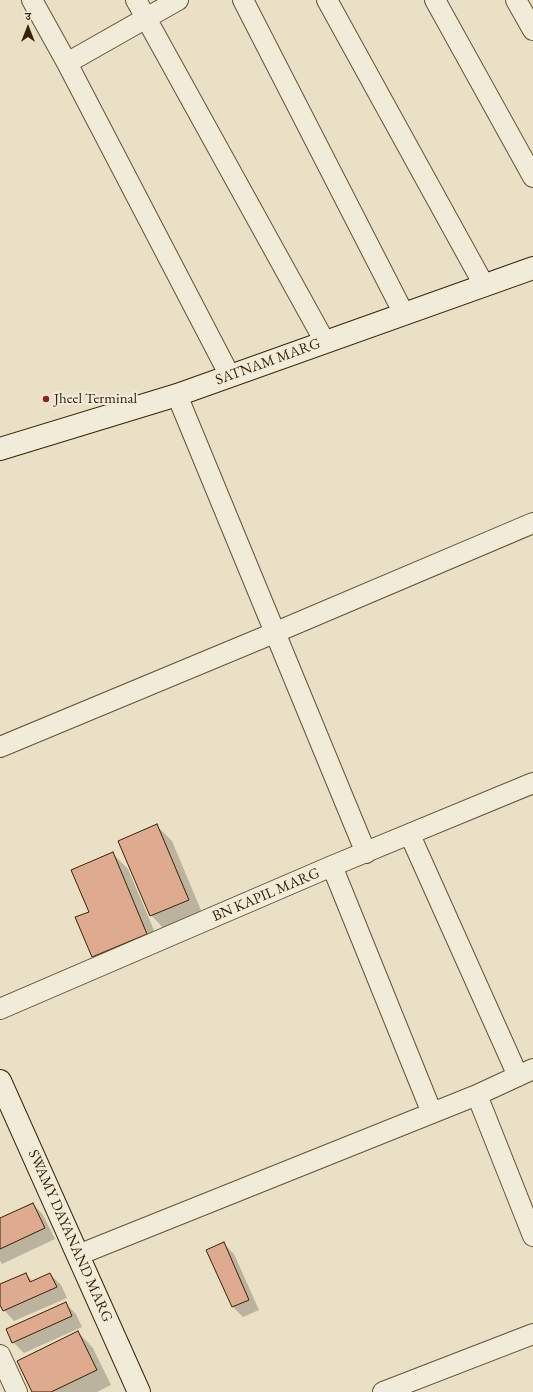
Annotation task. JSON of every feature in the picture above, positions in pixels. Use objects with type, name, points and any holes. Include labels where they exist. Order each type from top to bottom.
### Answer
[{"type":"street","points":[[32,0],[67,63],[230,376]]},
{"type":"street","points":[[136,0],[325,342]]},
{"type":"street","points":[[67,63],[178,0]]},
{"type":"street","points":[[243,0],[404,314]]},
{"type":"street","points":[[327,0],[484,285]]},
{"type":"street","points":[[435,0],[533,177]]},
{"type":"street","points":[[516,0],[533,30]]},
{"type":"street","name":"SATNAM MARG","points":[[0,449],[177,395],[533,268]]},
{"type":"street","points":[[177,395],[366,853]]},
{"type":"street","points":[[0,747],[533,523]]},
{"type":"street","name":"BN KAPIL MARG","points":[[0,1010],[332,866],[533,783]]},
{"type":"street","points":[[78,1255],[477,1096],[526,1072],[410,835]]},
{"type":"street","points":[[332,866],[432,1113]]},
{"type":"street","name":"SWAMY DAYANAND MARG","points":[[0,1080],[139,1392]]},
{"type":"street","points":[[477,1096],[533,1236]]},
{"type":"street","points":[[383,1392],[533,1334]]},
{"type":"street","points":[[0,1355],[17,1392]]},
{"type":"building","points":[[157,824],[189,900],[150,916],[118,841]]},
{"type":"building","points":[[113,852],[147,934],[92,957],[75,917],[89,912],[71,870]]},
{"type":"building","points":[[33,1203],[45,1228],[0,1249],[0,1218]]},
{"type":"building","points":[[224,1242],[249,1300],[232,1307],[206,1250]]},
{"type":"building","points":[[26,1273],[30,1282],[50,1273],[57,1287],[3,1311],[0,1305],[0,1284]]},
{"type":"building","points":[[66,1302],[72,1316],[12,1343],[6,1329]]},
{"type":"building","points":[[78,1331],[97,1370],[51,1392],[32,1392],[17,1361]]},
{"type":"place","name":"Jheel Terminal","points":[[46,399]]}]
